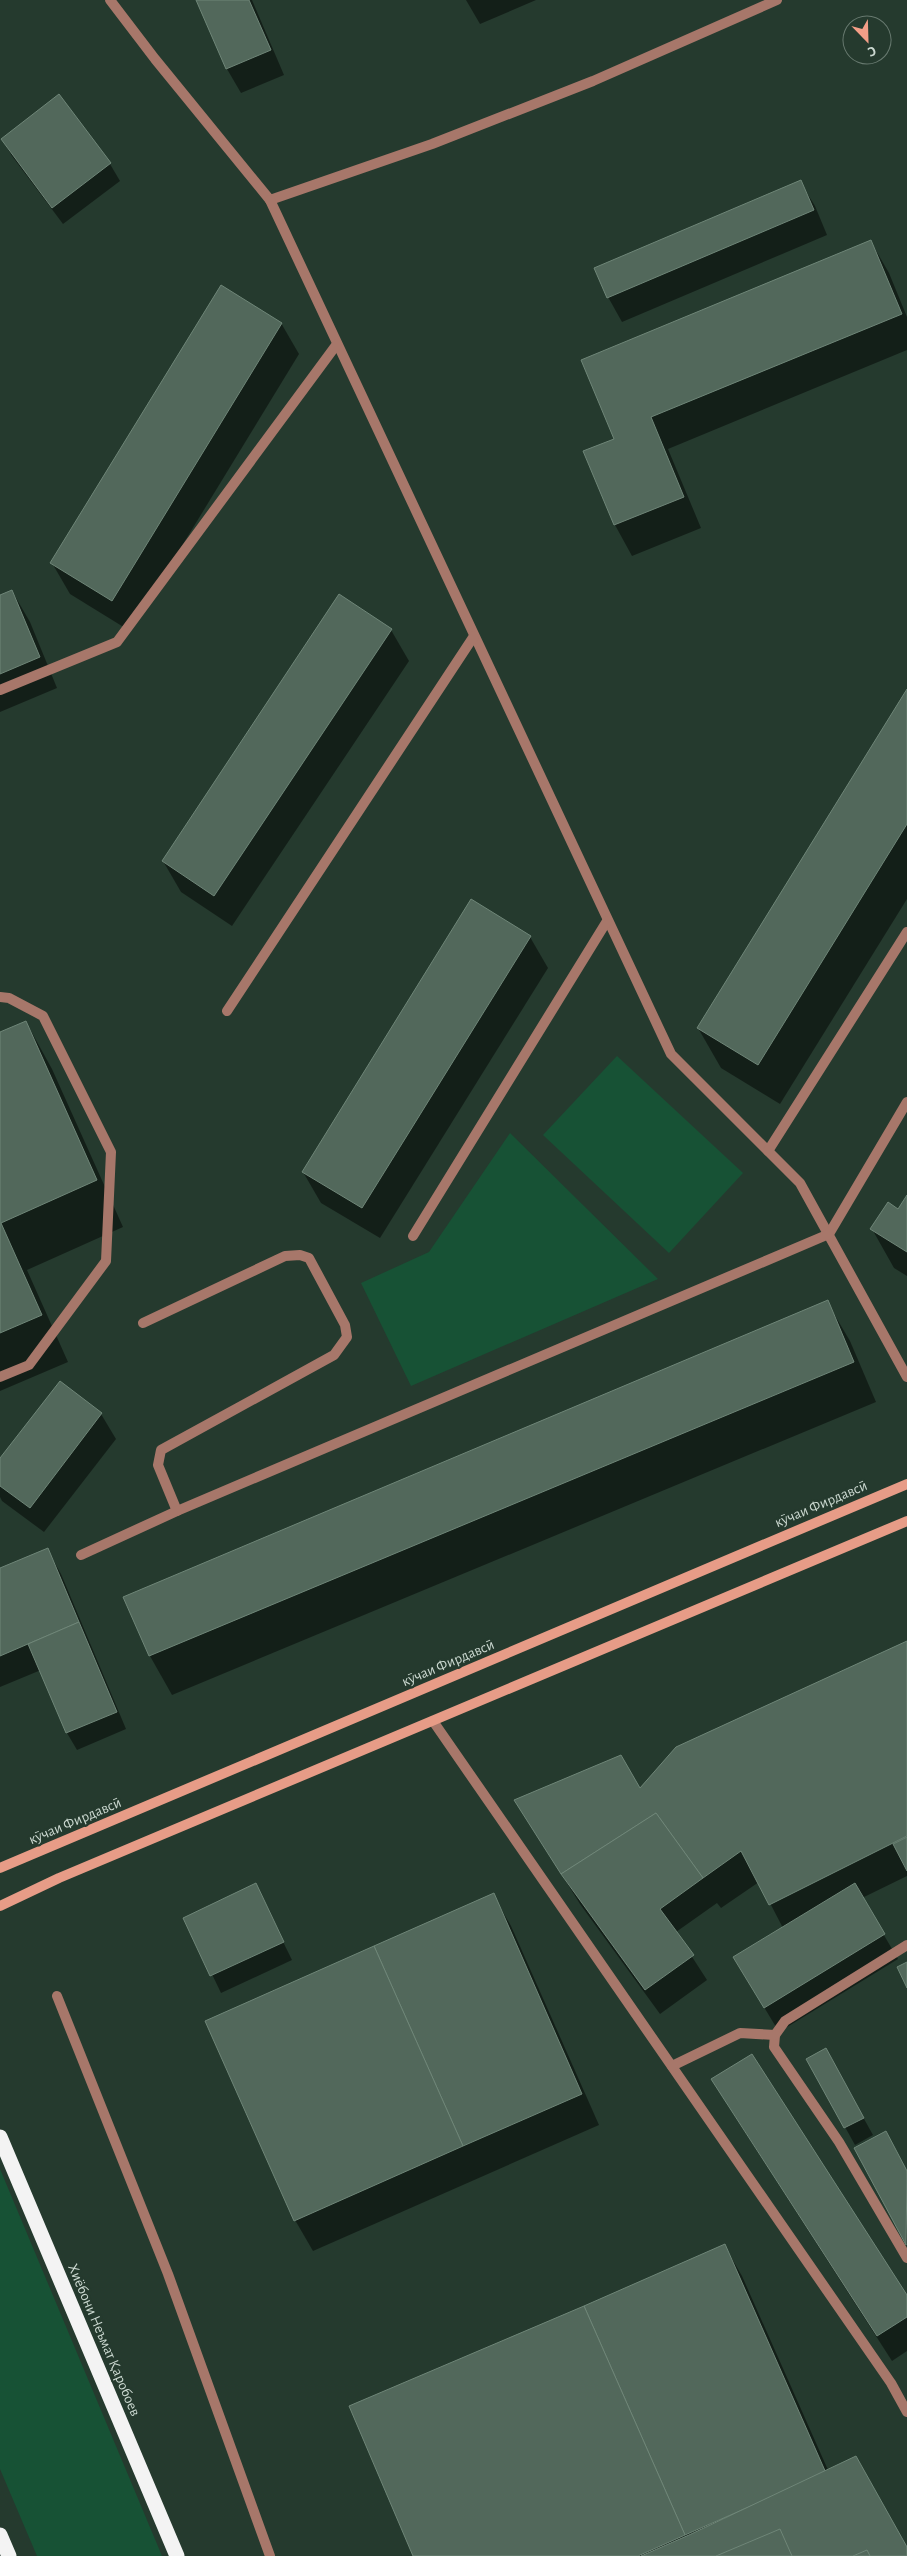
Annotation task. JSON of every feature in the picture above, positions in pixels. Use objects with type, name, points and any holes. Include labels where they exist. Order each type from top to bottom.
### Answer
[{"type":"highway","name":"Хиёбони Неъмат Қаробоев","points":[[0,2137],[177,2556]]},
{"type":"highway","points":[[0,2535],[9,2556]]},
{"type":"street","name":"кӯчаи Фирдавсӣ","points":[[0,1868],[907,1484]]},
{"type":"street","points":[[0,1906],[59,1878],[907,1522]]},
{"type":"lane","points":[[110,0],[155,59],[270,200],[671,1054],[800,1183],[907,1377]]},
{"type":"lane","points":[[270,200],[432,144],[557,95],[777,0]]},
{"type":"lane","points":[[0,690],[118,642],[337,344]]},
{"type":"lane","points":[[227,1011],[474,636]]},
{"type":"lane","points":[[412,1236],[607,921]]},
{"type":"lane","points":[[768,1151],[907,932]]},
{"type":"lane","points":[[0,996],[8,998],[43,1016],[111,1152],[106,1260],[29,1365],[0,1378]]},
{"type":"lane","points":[[81,1555],[177,1511],[829,1234],[907,1102]]},
{"type":"lane","points":[[143,1324],[285,1256],[300,1255],[310,1258],[345,1325],[347,1337],[334,1355],[161,1450],[158,1466],[177,1511]]},
{"type":"lane","points":[[434,1721],[891,2383],[907,2412]]},
{"type":"lane","points":[[907,1945],[785,2021],[775,2035],[774,2047],[839,2142],[907,2258]]},
{"type":"lane","points":[[57,1996],[168,2274],[270,2556]]},
{"type":"lane","points":[[672,2066],[740,2033],[775,2035]]},
{"type":"green space","points":[[617,1056],[743,1173],[669,1253],[543,1135]]},
{"type":"green space","points":[[510,1133],[658,1279],[411,1386],[361,1283],[429,1252]]},
{"type":"green space","points":[[0,2169],[162,2556],[37,2556],[0,2469]]},
{"type":"building","points":[[196,0],[249,0],[271,50],[226,69]]},
{"type":"building","points":[[59,94],[111,163],[52,208],[1,139]]},
{"type":"building","points":[[801,180],[814,210],[607,298],[594,268]]},
{"type":"building","points":[[871,240],[902,314],[651,417],[684,497],[614,525],[583,451],[614,439],[581,360]]},
{"type":"building","points":[[221,285],[282,323],[112,601],[50,563]]},
{"type":"building","points":[[12,590],[40,657],[0,674],[0,595]]},
{"type":"building","points":[[339,594],[392,629],[214,896],[162,861]]},
{"type":"building","points":[[907,689],[907,824],[758,1065],[697,1028]]},
{"type":"building","points":[[471,899],[531,936],[362,1208],[302,1172]]},
{"type":"building","points":[[26,1021],[97,1180],[1,1223],[42,1315],[0,1333],[0,1032]]},
{"type":"building","points":[[907,1195],[907,1252],[870,1229],[888,1202],[898,1209]]},
{"type":"building","points":[[828,1300],[854,1362],[149,1656],[123,1597]]},
{"type":"building","points":[[60,1381],[102,1413],[30,1508],[0,1486],[0,1458]]},
{"type":"building","points":[[48,1548],[79,1622],[0,1656],[0,1568]]},
{"type":"building","points":[[79,1622],[117,1712],[66,1733],[28,1644]]},
{"type":"building","points":[[907,1641],[907,1836],[769,1905],[741,1851],[703,1878],[656,1813],[561,1874],[514,1800],[621,1755],[640,1788],[676,1747]]},
{"type":"building","points":[[656,1813],[703,1878],[660,1909],[694,1955],[645,1990],[561,1874]]},
{"type":"building","points":[[907,1837],[907,1871],[893,1844]]},
{"type":"building","points":[[256,1883],[284,1942],[210,1976],[183,1918]]},
{"type":"building","points":[[855,1883],[885,1934],[764,2008],[733,1957]]},
{"type":"building","points":[[494,1893],[582,2094],[463,2146],[374,1946]]},
{"type":"building","points":[[374,1946],[463,2146],[294,2221],[205,2021]]},
{"type":"building","points":[[907,1962],[907,1988],[897,1967]]},
{"type":"building","points":[[826,2048],[864,2118],[844,2128],[806,2059]]},
{"type":"building","points":[[752,2054],[907,2295],[907,2317],[877,2336],[711,2079]]},
{"type":"building","points":[[886,2131],[907,2171],[906,2245],[854,2148]]},
{"type":"building","points":[[725,2244],[826,2473],[685,2535],[584,2306]]},
{"type":"building","points":[[584,2306],[685,2535],[638,2556],[413,2556],[349,2406]]},
{"type":"building","points":[[856,2456],[907,2547],[907,2556],[641,2556],[689,2535]]},
{"type":"building","points":[[780,2529],[792,2556],[716,2556]]},
{"type":"building","points":[[867,2550],[870,2556],[853,2556]]}]
